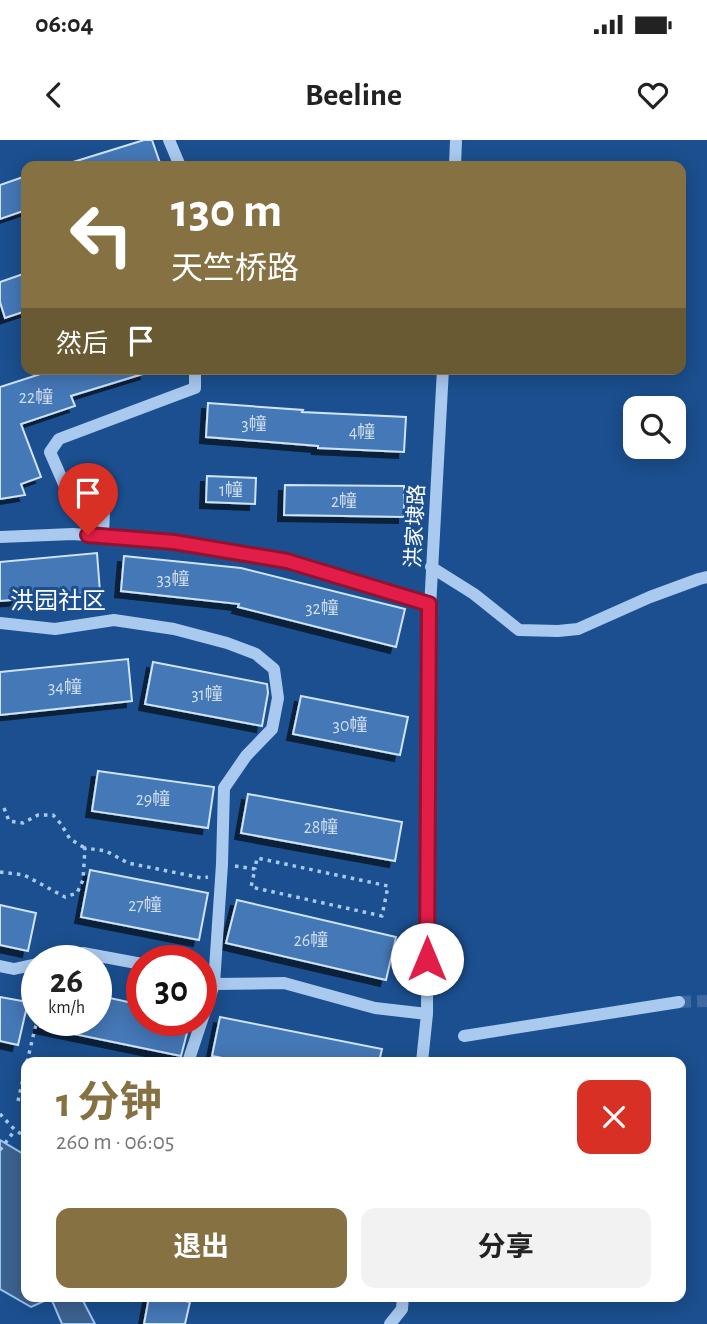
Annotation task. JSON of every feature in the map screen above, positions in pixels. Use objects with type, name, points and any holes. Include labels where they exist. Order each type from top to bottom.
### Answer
[{"type":"street","points":[[169,140],[178,161]]},
{"type":"street","points":[[455,161],[456,140]]},
{"type":"street","points":[[103,536],[105,486],[64,484],[50,452],[59,439],[195,388],[195,375]]},
{"type":"street","name":"洪家埭路","points":[[423,1057],[427,1014],[429,604],[443,375]]},
{"type":"street","points":[[0,537],[73,534],[174,542],[287,561],[429,604]]},
{"type":"street","points":[[431,567],[474,594],[519,630],[579,629],[650,597],[707,578]]},
{"type":"street","points":[[0,623],[55,629],[114,620],[174,629],[256,654],[274,669],[278,698],[272,729],[246,755],[225,788],[222,869],[212,945]]},
{"type":"street","points":[[0,966],[21,967]]},
{"type":"street","points":[[217,982],[284,983],[375,1008],[427,1014]]},
{"type":"street","points":[[464,1035],[679,1002]]},
{"type":"street","points":[[189,1057],[194,1036]]},
{"type":"street","points":[[390,1324],[402,1309],[402,1302]]},
{"type":"path","points":[[4,808],[9,821],[23,823],[38,815],[53,815],[70,839],[85,848],[106,851],[128,863],[202,878],[222,869],[255,869]]},
{"type":"path","points":[[0,873],[23,875],[65,897],[77,893],[83,880],[85,848]]},
{"type":"path","points":[[257,858],[388,886],[382,916],[251,887],[255,869],[257,858]]},
{"type":"path","points":[[29,1057],[33,1036]]},
{"type":"path","points":[[18,1101],[21,1089]]},
{"type":"path","points":[[0,1114],[21,1134]]},
{"type":"path","points":[[0,1150],[15,1130]]},
{"type":"water","points":[[0,1140],[21,1153],[21,1301],[0,1289]]},
{"type":"water","points":[[22,1302],[42,1302],[31,1307]]},
{"type":"water","points":[[53,1302],[84,1302],[95,1324],[62,1324]]},
{"type":"building","points":[[144,140],[152,140],[159,161],[76,161]]},
{"type":"building","points":[[21,178],[21,212],[0,219],[0,185]]},
{"type":"building","points":[[21,275],[21,313],[5,318],[0,302],[0,282]]},
{"type":"building","points":[[37,375],[139,375],[71,396],[75,406],[21,424],[41,477],[21,484],[25,495],[0,499],[0,387]]},
{"type":"building","points":[[208,403],[303,410],[302,412],[406,417],[404,452],[318,448],[206,437]]},
{"type":"building","points":[[207,476],[256,478],[255,504],[206,502]]},
{"type":"building","points":[[285,485],[404,486],[404,517],[284,515]]},
{"type":"building","points":[[97,553],[100,592],[0,601],[0,562]]},
{"type":"building","points":[[124,556],[241,568],[405,609],[396,647],[238,607],[239,604],[121,591]]},
{"type":"building","points":[[128,659],[132,701],[0,715],[0,672]]},
{"type":"building","points":[[153,662],[267,684],[262,726],[145,704]]},
{"type":"building","points":[[301,696],[408,717],[400,755],[293,734]]},
{"type":"building","points":[[98,771],[214,787],[208,828],[92,811]]},
{"type":"building","points":[[248,794],[402,822],[395,861],[241,833]]},
{"type":"building","points":[[90,870],[208,893],[199,940],[81,917]]},
{"type":"building","points":[[237,900],[396,937],[386,980],[226,943]]},
{"type":"building","points":[[0,905],[36,913],[29,945],[21,945],[21,950],[0,945]]},
{"type":"building","points":[[0,997],[21,1001],[21,1032],[18,1045],[0,1041]]},
{"type":"building","points":[[112,998],[126,1002],[126,1036],[186,1036],[181,1056],[84,1036],[112,1036]]},
{"type":"building","points":[[220,1017],[382,1049],[380,1057],[212,1056]]},
{"type":"building","points":[[148,1302],[190,1302],[185,1324],[144,1324]]},
{"type":"tunnel","points":[[679,1002],[707,1001]]},
{"type":"district","name":"洪园社区","points":[[58,601]]},
{"type":"route","points":[[88,535],[174,542],[287,561],[429,604],[427,959]]}]
